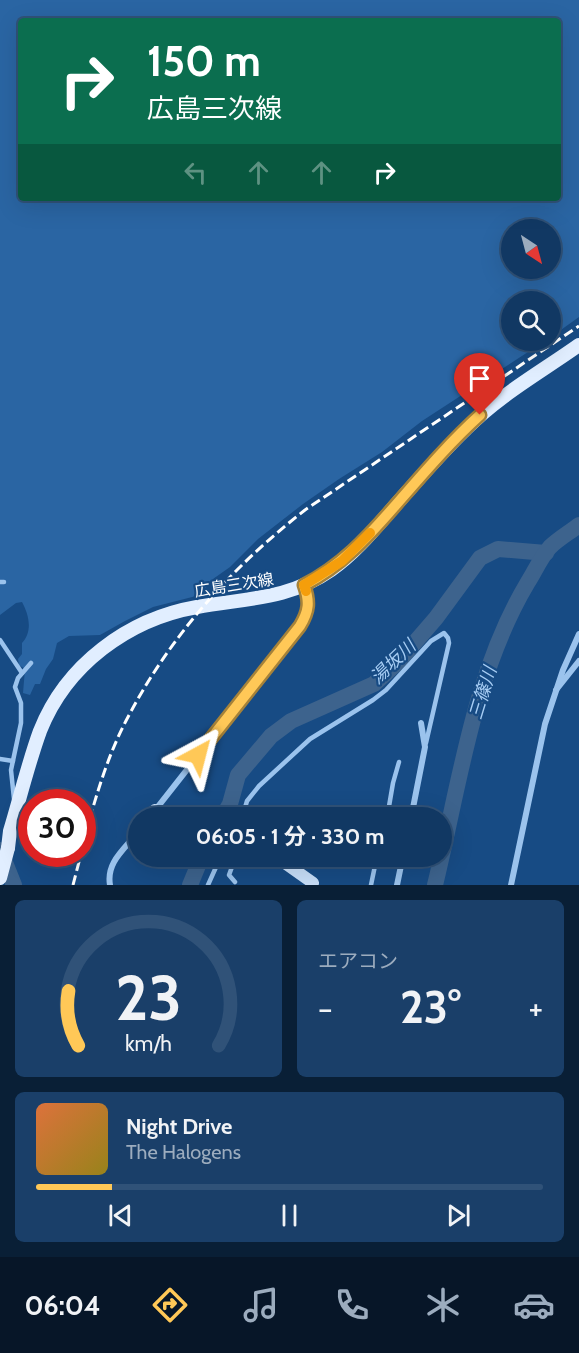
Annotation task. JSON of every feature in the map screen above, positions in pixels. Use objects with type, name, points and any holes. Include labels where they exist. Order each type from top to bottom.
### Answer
[{"type":"main road","name":"広島三次線","points":[[0,877],[8,848],[5,829],[17,809],[34,749],[50,711],[73,676],[103,648],[139,625],[178,611],[268,597],[304,585],[329,571],[355,550],[431,465],[480,415],[579,345]]},
{"type":"street","points":[[162,807],[300,626],[309,608],[304,585]]},
{"type":"street","points":[[511,885],[538,751],[555,691],[577,643],[579,633]]},
{"type":"street","points":[[555,691],[570,675],[579,660]]},
{"type":"street","points":[[413,807],[425,747],[421,723]]},
{"type":"street","points":[[110,885],[108,873],[112,862],[128,844]]},
{"type":"street","points":[[291,867],[315,884]]},
{"type":"street","points":[[397,885],[401,867]]},
{"type":"street","points":[[0,877],[4,885]]},
{"type":"lane","points":[[245,807],[258,786],[310,739],[386,690],[431,641],[444,633],[449,643],[425,747]]},
{"type":"lane","points":[[0,640],[22,673]]},
{"type":"lane","points":[[17,809],[11,782],[21,723],[21,703],[15,687],[22,673],[31,663]]},
{"type":"lane","points":[[0,759],[13,761]]},
{"type":"lane","points":[[389,807],[399,762]]},
{"type":"lane","points":[[208,885],[216,867]]},
{"type":"lane","points":[[232,867],[229,875],[235,882]]},
{"type":"lane","points":[[371,885],[375,867]]},
{"type":"shaded area","points":[[0,0],[579,0],[579,317],[561,330],[561,291],[501,291],[501,351],[530,351],[422,421],[382,452],[303,504],[258,539],[230,567],[213,579],[200,595],[153,607],[100,635],[69,636],[57,643],[53,659],[40,684],[35,684],[30,695],[23,693],[25,669],[19,665],[18,659],[22,654],[22,643],[29,628],[22,602],[16,603],[0,615]]},
{"type":"waterway","name":"三篠川","points":[[435,885],[470,730],[494,654],[509,617],[544,555],[553,544],[579,525]]},
{"type":"waterway","name":"湯坂川","points":[[228,807],[238,775],[271,736],[291,721],[374,684],[398,662],[436,618],[480,558],[498,549],[546,553]]},
{"type":"waterway","name":"湯坂川","points":[[0,850],[14,885]]},
{"type":"waterway","name":"湯坂川","points":[[190,885],[197,867]]},
{"type":"railway","points":[[96,797],[120,733],[145,687],[184,630],[228,579],[305,510],[579,326]]},
{"type":"railway","points":[[73,885],[78,867]]},
{"type":"slow traffic","points":[[306,591],[304,585],[342,561],[370,533]]},
{"type":"route","points":[[198,755],[300,626],[309,608],[304,585],[329,571],[355,550],[431,465],[480,415]]}]
